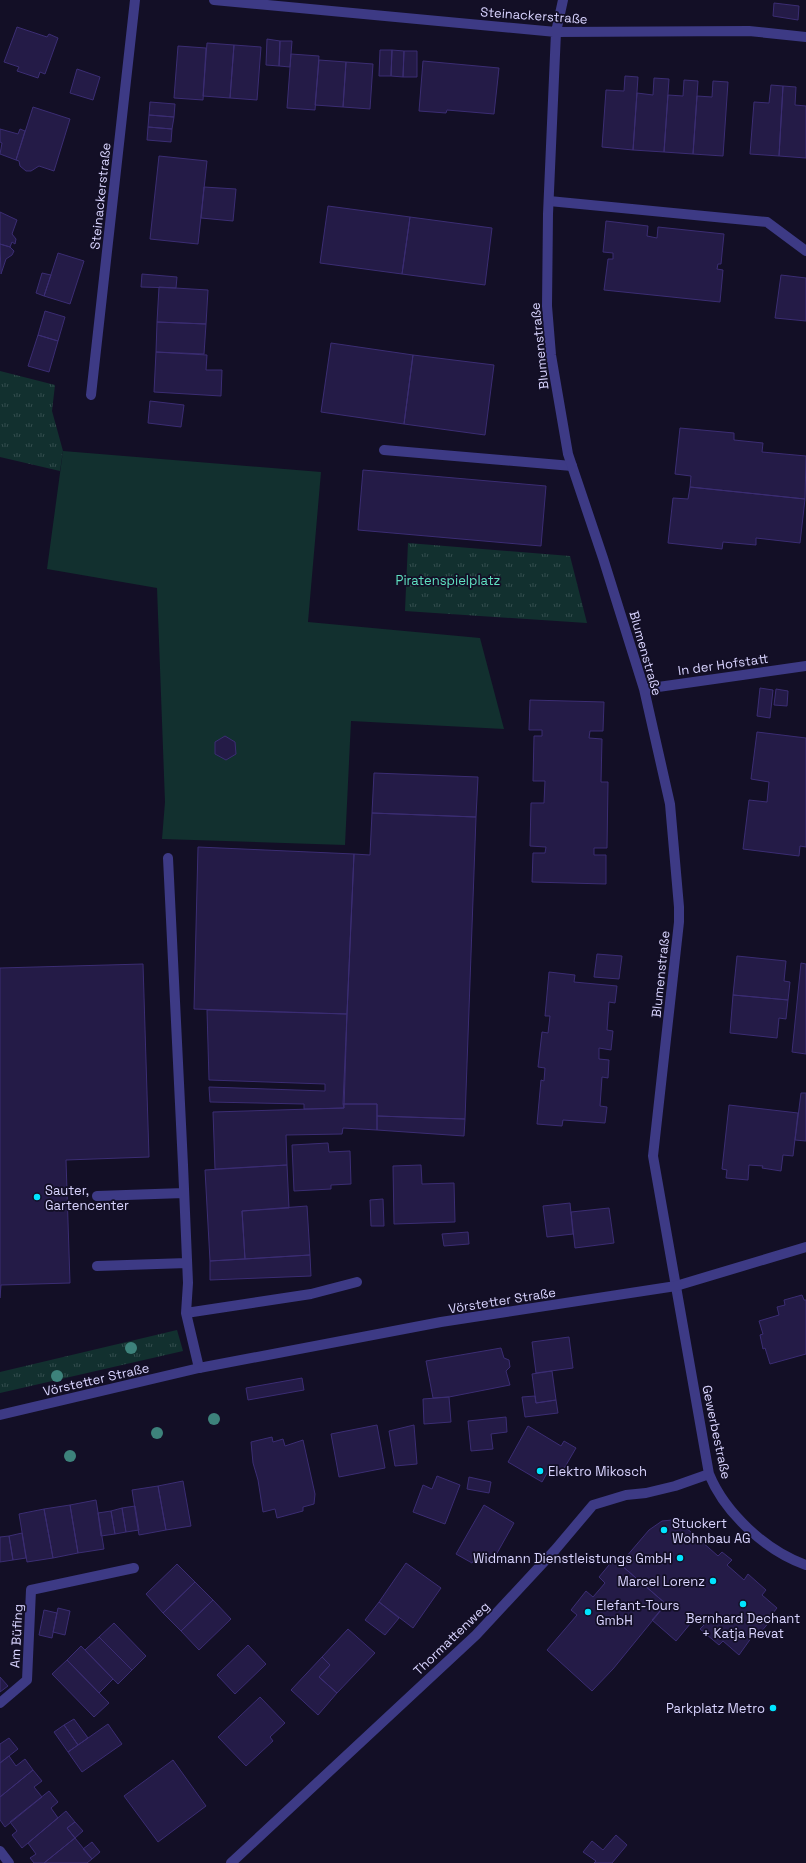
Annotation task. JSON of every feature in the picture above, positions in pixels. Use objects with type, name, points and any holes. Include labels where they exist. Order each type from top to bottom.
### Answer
[{"type":"street","name":"Steinackerstraße","points":[[91,395],[135,0]]},
{"type":"street","name":"Steinackerstraße","points":[[214,0],[556,32],[749,31],[806,37]]},
{"type":"street","name":"Blumenstraße","points":[[563,0],[556,32],[549,201],[547,306],[551,355],[568,454],[603,558],[644,689],[670,804],[679,922],[653,1156],[676,1286]]},
{"type":"street","points":[[549,201],[767,222],[806,251]]},
{"type":"street","points":[[384,450],[572,466]]},
{"type":"street","name":"In der Hofstatt","points":[[644,689],[806,666]]},
{"type":"street","points":[[168,858],[188,1283],[186,1313],[199,1368]]},
{"type":"street","points":[[97,1196],[184,1193]]},
{"type":"street","name":"Vörstetter Straße","points":[[0,1415],[199,1368],[441,1322],[676,1286],[806,1247]]},
{"type":"street","points":[[97,1266],[187,1263]]},
{"type":"street","points":[[186,1313],[311,1294],[357,1282]]},
{"type":"street","name":"Gewerbestraße","points":[[676,1286],[710,1474],[715,1488],[726,1504],[744,1524],[770,1546],[806,1565]]},
{"type":"street","name":"Thormattenweg","points":[[230,1863],[476,1635],[555,1550],[593,1505],[626,1495],[646,1493],[675,1486],[710,1474]]},
{"type":"street","name":"Am Büfing","points":[[0,1704],[27,1680],[31,1590],[134,1568]]},
{"type":"street","points":[[0,1851],[9,1863]]},
{"type":"green space","points":[[0,371],[55,385],[52,411],[63,451],[60,471],[0,457]]},
{"type":"green space","points":[[63,451],[321,472],[308,622],[480,638],[504,729],[351,721],[345,845],[162,839],[165,802],[157,588],[47,569]]},
{"type":"green space","name":"Piratenspielplatz","points":[[408,543],[570,556],[587,623],[405,611]]},
{"type":"green space","points":[[177,1330],[183,1351],[0,1393],[0,1372]]},
{"type":"building","points":[[774,3],[799,6],[798,20],[773,16]]},
{"type":"building","points":[[17,27],[47,37],[49,34],[58,38],[45,74],[40,72],[38,78],[17,71],[19,67],[4,62]]},
{"type":"building","points":[[267,39],[280,41],[279,66],[266,65]]},
{"type":"building","points":[[280,41],[292,41],[290,67],[279,66]]},
{"type":"building","points":[[207,43],[234,45],[230,98],[203,96]]},
{"type":"building","points":[[234,45],[261,47],[257,100],[230,98]]},
{"type":"building","points":[[178,46],[206,48],[203,100],[174,98]]},
{"type":"building","points":[[380,50],[392,50],[391,76],[379,76]]},
{"type":"building","points":[[392,50],[404,51],[403,77],[391,76]]},
{"type":"building","points":[[404,51],[417,51],[417,77],[403,77]]},
{"type":"building","points":[[291,54],[319,56],[315,110],[287,108]]},
{"type":"building","points":[[319,60],[346,62],[343,107],[315,105]]},
{"type":"building","points":[[423,61],[499,68],[494,114],[447,110],[446,113],[419,111]]},
{"type":"building","points":[[346,62],[373,64],[370,109],[343,107]]},
{"type":"building","points":[[77,69],[100,77],[93,100],[70,93]]},
{"type":"building","points":[[625,76],[638,77],[633,150],[602,147],[606,90],[624,91]]},
{"type":"building","points":[[654,78],[669,79],[664,152],[633,150],[637,93],[653,95]]},
{"type":"building","points":[[684,80],[698,81],[693,154],[664,152],[668,95],[683,96]]},
{"type":"building","points":[[713,81],[728,82],[723,156],[693,154],[697,96],[712,97]]},
{"type":"building","points":[[771,85],[783,86],[779,156],[750,154],[754,102],[769,103]]},
{"type":"building","points":[[783,86],[796,87],[795,105],[806,106],[806,158],[779,156]]},
{"type":"building","points":[[150,102],[175,104],[174,117],[149,115]]},
{"type":"building","points":[[33,107],[70,119],[54,171],[39,166],[31,171],[26,171],[20,166],[19,161],[16,160]]},
{"type":"building","points":[[149,115],[174,117],[172,129],[148,127]]},
{"type":"building","points":[[148,127],[172,129],[171,142],[147,140]]},
{"type":"building","points":[[0,129],[18,134],[20,129],[25,131],[16,160],[0,154],[2,143],[0,142]]},
{"type":"building","points":[[159,156],[207,161],[198,244],[150,239]]},
{"type":"building","points":[[204,187],[236,189],[233,221],[201,218]]},
{"type":"building","points":[[328,206],[410,217],[402,274],[320,263]]},
{"type":"building","points":[[0,212],[17,220],[12,234],[16,239],[15,244],[12,242],[10,247],[0,244]]},
{"type":"building","points":[[410,217],[492,228],[485,285],[402,274]]},
{"type":"building","points":[[606,221],[648,226],[647,236],[657,238],[658,227],[724,234],[721,264],[718,264],[717,269],[723,270],[720,302],[604,290],[608,259],[613,259],[613,253],[603,252]]},
{"type":"building","points":[[0,244],[10,247],[14,251],[12,255],[6,259],[1,274]]},
{"type":"building","points":[[58,253],[84,261],[70,304],[44,296]]},
{"type":"building","points":[[42,273],[51,275],[44,296],[36,293]]},
{"type":"building","points":[[142,274],[177,277],[176,288],[141,287]]},
{"type":"building","points":[[781,275],[806,278],[806,321],[775,318]]},
{"type":"building","points":[[159,287],[208,290],[206,324],[157,322]]},
{"type":"building","points":[[45,311],[65,317],[58,341],[38,335]]},
{"type":"building","points":[[157,322],[206,324],[204,354],[156,352]]},
{"type":"building","points":[[38,335],[58,341],[49,372],[28,366]]},
{"type":"building","points":[[331,343],[413,355],[404,424],[321,412]]},
{"type":"building","points":[[156,352],[207,355],[206,370],[222,370],[221,396],[154,392]]},
{"type":"building","points":[[413,355],[494,365],[485,435],[404,424]]},
{"type":"building","points":[[150,401],[184,405],[181,427],[148,423]]},
{"type":"building","points":[[680,428],[734,433],[734,440],[763,443],[762,452],[806,456],[805,499],[690,487],[691,476],[675,474]]},
{"type":"building","points":[[363,470],[546,486],[541,546],[358,530]]},
{"type":"building","points":[[690,487],[805,499],[800,543],[756,538],[756,545],[723,542],[722,549],[668,543],[673,498],[688,499]]},
{"type":"building","points":[[760,688],[773,690],[770,718],[757,716]]},
{"type":"building","points":[[776,689],[788,691],[787,706],[774,705]]},
{"type":"building","points":[[530,700],[604,702],[603,731],[590,731],[589,738],[602,739],[601,782],[608,782],[607,848],[594,848],[594,855],[606,855],[606,884],[532,882],[533,853],[545,853],[546,847],[530,846],[531,803],[544,803],[545,781],[533,781],[534,736],[542,736],[542,730],[529,730]]},
{"type":"building","points":[[757,732],[806,738],[806,847],[800,846],[799,856],[743,849],[749,800],[767,802],[769,782],[751,779]]},
{"type":"building","points":[[225,736],[235,742],[236,754],[226,760],[215,754],[215,742]]},
{"type":"building","points":[[374,773],[478,777],[476,817],[372,813]]},
{"type":"building","points":[[372,813],[476,817],[465,1119],[377,1116],[377,1104],[343,1104],[354,854],[370,855]]},
{"type":"building","points":[[198,847],[354,854],[347,1014],[194,1009]]},
{"type":"building","points":[[597,954],[622,956],[619,979],[594,977]]},
{"type":"building","points":[[737,956],[786,961],[784,981],[790,982],[788,1000],[733,995]]},
{"type":"building","points":[[801,963],[806,964],[806,1054],[792,1052]]},
{"type":"building","points":[[143,964],[149,1157],[66,1160],[70,1283],[1,1285],[0,1298],[0,968]]},
{"type":"building","points":[[549,972],[575,975],[574,982],[617,986],[615,1003],[609,1002],[607,1030],[613,1031],[611,1050],[599,1048],[599,1059],[609,1060],[608,1078],[602,1077],[600,1106],[607,1107],[605,1123],[563,1120],[562,1126],[537,1124],[541,1080],[544,1081],[545,1068],[538,1067],[542,1032],[548,1033],[550,1016],[545,1016]]},
{"type":"building","points":[[733,995],[788,1000],[786,1019],[779,1018],[777,1038],[730,1033]]},
{"type":"building","points":[[207,1010],[347,1014],[344,1108],[304,1109],[304,1104],[210,1102],[209,1087],[325,1091],[325,1084],[209,1080]]},
{"type":"building","points":[[801,1093],[806,1093],[806,1141],[795,1140]]},
{"type":"building","points":[[343,1104],[377,1104],[377,1130],[343,1128],[342,1134],[286,1135],[287,1165],[215,1169],[213,1112],[344,1108]]},
{"type":"building","points":[[729,1105],[798,1113],[793,1156],[783,1155],[781,1171],[762,1168],[763,1166],[749,1165],[748,1180],[726,1178],[727,1170],[722,1169]]},
{"type":"building","points":[[377,1116],[465,1119],[464,1136],[377,1130]]},
{"type":"building","points":[[328,1143],[329,1152],[350,1151],[351,1184],[331,1185],[331,1189],[294,1191],[292,1145]]},
{"type":"building","points":[[287,1165],[289,1208],[242,1211],[245,1259],[210,1261],[205,1170]]},
{"type":"building","points":[[421,1165],[422,1184],[454,1183],[455,1222],[394,1224],[393,1166]]},
{"type":"building","points":[[383,1199],[384,1226],[371,1226],[370,1200]]},
{"type":"building","points":[[570,1203],[573,1234],[547,1237],[543,1206]]},
{"type":"building","points":[[307,1206],[310,1255],[245,1259],[242,1211]]},
{"type":"building","points":[[609,1208],[614,1243],[575,1248],[571,1212]]},
{"type":"building","points":[[468,1232],[469,1244],[444,1246],[442,1234]]},
{"type":"building","points":[[310,1255],[311,1276],[210,1280],[210,1261]]},
{"type":"building","points":[[802,1295],[804,1300],[806,1300],[806,1354],[770,1364],[765,1348],[763,1349],[760,1335],[763,1334],[759,1321],[779,1315],[777,1307],[785,1305],[784,1300]]},
{"type":"building","points":[[569,1337],[573,1368],[536,1373],[532,1342]]},
{"type":"building","points":[[501,1348],[504,1358],[509,1360],[510,1367],[506,1371],[510,1385],[449,1397],[433,1398],[426,1361]]},
{"type":"building","points":[[552,1371],[556,1400],[536,1403],[532,1374]]},
{"type":"building","points":[[302,1378],[304,1390],[248,1400],[246,1388]]},
{"type":"building","points":[[535,1396],[536,1403],[556,1400],[558,1413],[525,1417],[522,1397]]},
{"type":"building","points":[[449,1397],[451,1422],[424,1424],[423,1399]]},
{"type":"building","points":[[506,1417],[507,1432],[491,1434],[493,1449],[471,1451],[468,1421]]},
{"type":"building","points":[[377,1425],[385,1468],[339,1477],[331,1434]]},
{"type":"building","points":[[414,1425],[417,1464],[395,1466],[389,1431]]},
{"type":"building","points":[[528,1426],[561,1446],[564,1441],[576,1448],[562,1472],[551,1466],[542,1482],[508,1462]]},
{"type":"building","points":[[272,1437],[273,1442],[283,1439],[285,1446],[303,1440],[315,1494],[314,1504],[303,1507],[303,1511],[277,1518],[275,1509],[263,1512],[258,1480],[253,1463],[251,1442]]},
{"type":"building","points":[[437,1476],[460,1485],[445,1524],[413,1512],[423,1485],[432,1489]]},
{"type":"building","points":[[469,1477],[491,1482],[489,1493],[467,1489]]},
{"type":"building","points":[[183,1481],[191,1526],[166,1530],[158,1486]]},
{"type":"building","points":[[158,1486],[166,1530],[139,1535],[132,1490]]},
{"type":"building","points":[[96,1500],[104,1549],[78,1553],[70,1505]]},
{"type":"building","points":[[70,1505],[78,1553],[53,1558],[44,1509]]},
{"type":"building","points":[[484,1505],[514,1523],[492,1562],[478,1554],[472,1563],[456,1554]]},
{"type":"building","points":[[135,1506],[139,1530],[126,1532],[122,1508]]},
{"type":"building","points":[[122,1508],[126,1532],[115,1534],[111,1511]]},
{"type":"building","points":[[44,1509],[53,1558],[27,1562],[19,1514]]},
{"type":"building","points":[[111,1511],[115,1534],[101,1536],[98,1513]]},
{"type":"building","points":[[672,1520],[684,1526],[718,1556],[722,1552],[732,1560],[727,1565],[744,1580],[748,1574],[766,1590],[762,1595],[777,1608],[769,1618],[770,1621],[760,1633],[754,1634],[739,1655],[723,1641],[719,1645],[700,1629],[704,1625],[695,1618],[676,1641],[652,1620],[666,1604],[620,1564],[649,1530],[662,1521]]},
{"type":"building","points":[[22,1533],[26,1558],[13,1560],[9,1536]]},
{"type":"building","points":[[9,1536],[13,1560],[0,1562],[0,1537]]},
{"type":"building","points":[[614,1559],[666,1604],[613,1669],[592,1691],[547,1650],[577,1615],[571,1610],[586,1591],[593,1597],[605,1583],[599,1577]]},
{"type":"building","points":[[406,1563],[441,1588],[413,1628],[379,1602]]},
{"type":"building","points":[[177,1564],[195,1582],[163,1613],[146,1594]]},
{"type":"building","points":[[195,1582],[213,1600],[181,1631],[163,1613]]},
{"type":"building","points":[[213,1600],[231,1619],[199,1650],[181,1631]]},
{"type":"building","points":[[379,1602],[399,1618],[385,1635],[365,1620]]},
{"type":"building","points":[[58,1608],[70,1611],[65,1635],[53,1632]]},
{"type":"building","points":[[44,1610],[57,1613],[52,1638],[39,1635]]},
{"type":"building","points":[[114,1623],[146,1656],[132,1670],[99,1637]]},
{"type":"building","points":[[348,1629],[375,1653],[337,1693],[319,1677],[330,1665],[322,1657]]},
{"type":"building","points":[[99,1637],[132,1670],[118,1684],[85,1650]]},
{"type":"building","points":[[248,1645],[266,1664],[235,1694],[217,1675]]},
{"type":"building","points":[[81,1646],[113,1679],[99,1693],[67,1660]]},
{"type":"building","points":[[322,1657],[330,1665],[319,1677],[337,1693],[318,1715],[291,1690]]},
{"type":"building","points":[[67,1660],[109,1703],[94,1717],[52,1674]]},
{"type":"building","points":[[0,1677],[8,1686],[0,1692]]},
{"type":"building","points":[[260,1697],[285,1723],[270,1737],[273,1741],[246,1766],[218,1737]]},
{"type":"building","points":[[74,1719],[88,1738],[78,1745],[64,1725]]},
{"type":"building","points":[[108,1724],[122,1744],[82,1772],[68,1752]]},
{"type":"building","points":[[64,1725],[78,1745],[68,1752],[54,1732]]},
{"type":"building","points":[[9,1738],[18,1749],[0,1763],[0,1744]]},
{"type":"building","points":[[9,1756],[16,1766],[25,1759],[33,1770],[0,1797],[0,1763]]},
{"type":"building","points":[[173,1760],[206,1806],[158,1842],[124,1796]]},
{"type":"building","points":[[33,1770],[42,1781],[34,1787],[42,1797],[5,1827],[0,1820],[0,1797]]},
{"type":"building","points":[[49,1791],[58,1802],[51,1808],[58,1818],[22,1848],[12,1835],[17,1831],[10,1822]]},
{"type":"building","points":[[66,1811],[75,1822],[67,1828],[75,1838],[44,1863],[34,1863],[30,1858],[36,1854],[28,1843]]},
{"type":"building","points":[[75,1822],[83,1831],[75,1838],[67,1828]]},
{"type":"building","points":[[616,1835],[627,1845],[612,1863],[594,1863],[596,1861],[583,1852],[592,1841],[603,1850]]},
{"type":"building","points":[[75,1838],[92,1859],[87,1863],[44,1863]]},
{"type":"building","points":[[92,1842],[100,1852],[92,1859],[83,1849]]},
{"type":"place","name":"Sauter, Gartencenter","points":[[37,1197]]},
{"type":"place","name":"Elektro Mikosch","points":[[540,1471]]},
{"type":"place","name":"Stuckert Wohnbau AG","points":[[664,1530]]},
{"type":"place","name":"Widmann Dienstleistungs GmbH","points":[[680,1558]]},
{"type":"place","name":"Marcel Lorenz","points":[[713,1581]]},
{"type":"place","name":"Bernhard Dechant + Katja Revat","points":[[743,1604]]},
{"type":"place","name":"Elefant-Tours GmbH","points":[[588,1612]]},
{"type":"place","name":"Parkplatz Metro","points":[[773,1708]]}]
